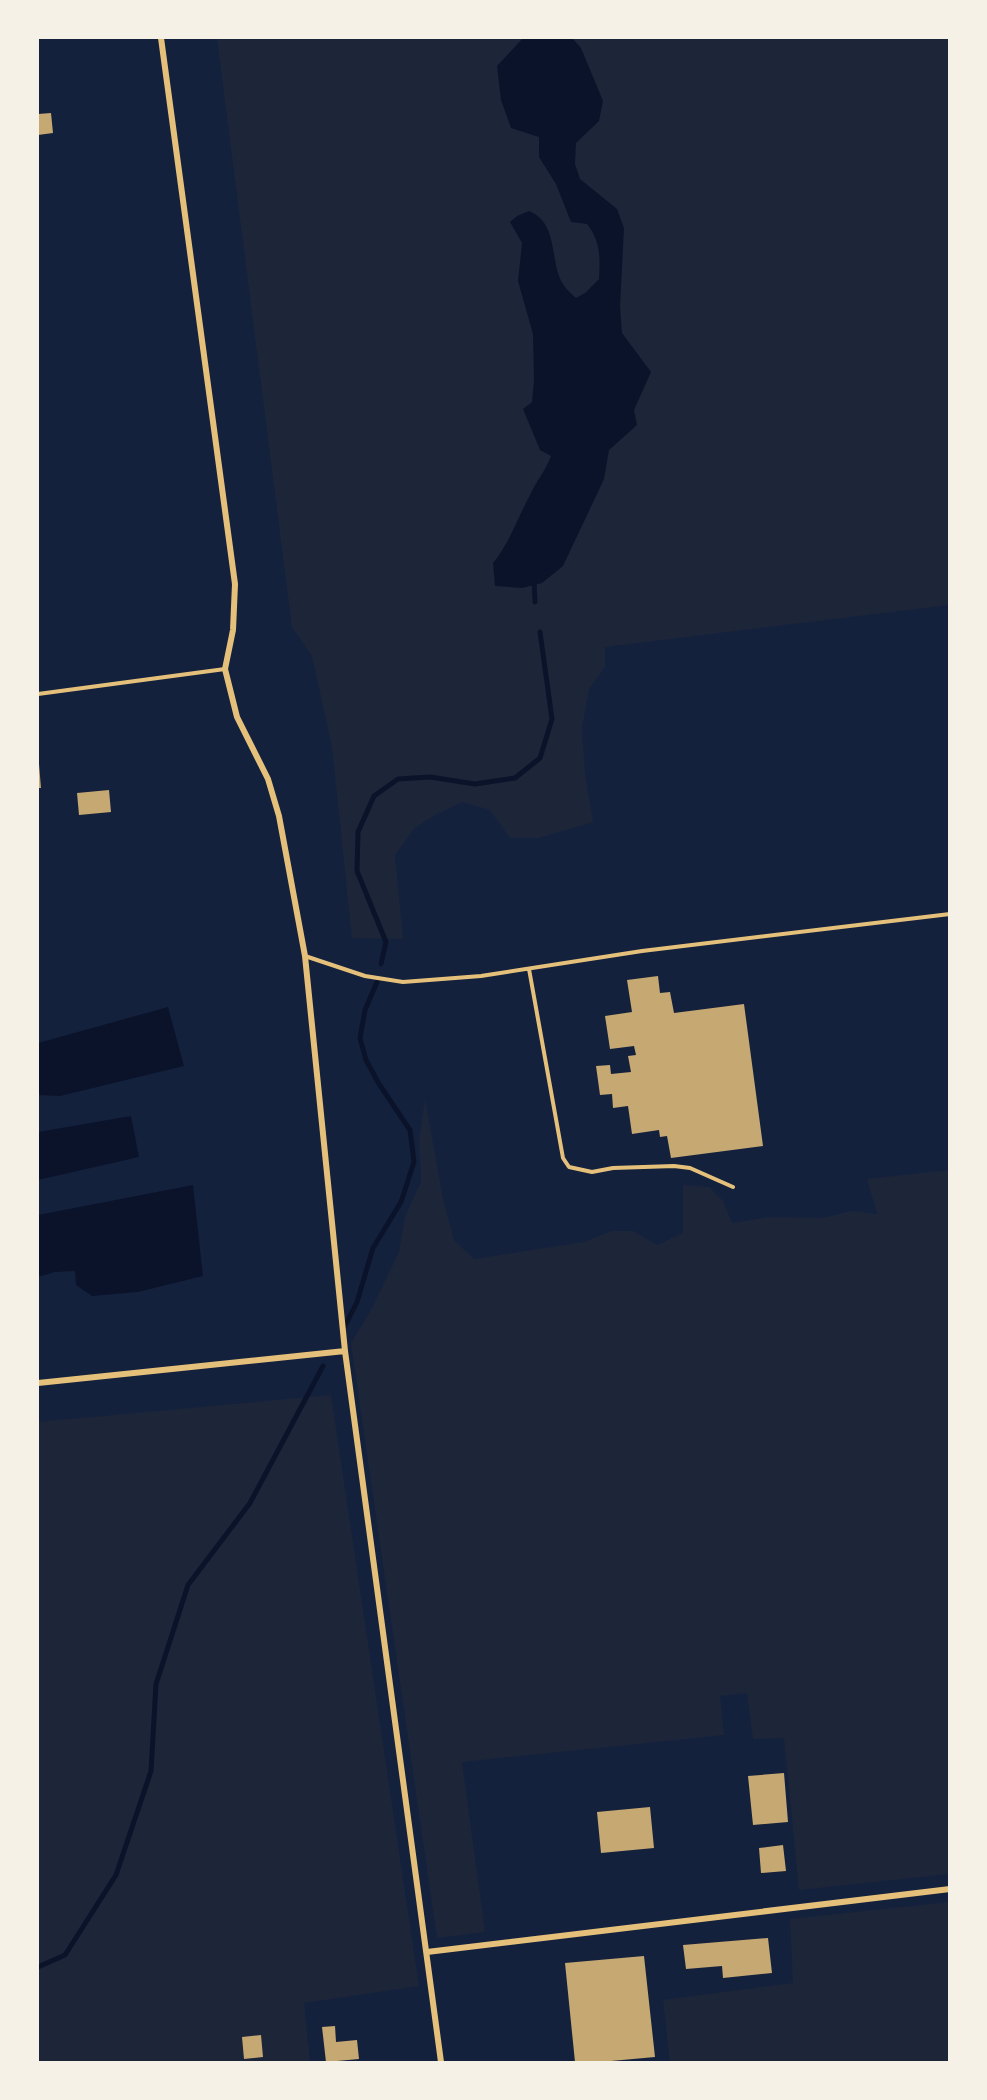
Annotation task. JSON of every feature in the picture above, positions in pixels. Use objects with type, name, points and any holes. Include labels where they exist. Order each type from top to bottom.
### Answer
[{"type":"street","points":[[161,38],[235,584],[233,630],[225,669],[237,717],[268,779],[279,816],[304,956],[345,1351],[441,2062]]},
{"type":"street","points":[[38,1383],[345,1351]]},
{"type":"street","points":[[427,1952],[950,1889]]},
{"type":"lane","points":[[38,694],[225,669]]},
{"type":"lane","points":[[304,956],[365,976],[403,982],[481,976],[642,951],[950,914]]},
{"type":"lane","points":[[529,969],[549,1069],[563,1158],[569,1167],[592,1172],[613,1168],[674,1166],[690,1168],[733,1187]]},
{"type":"shaded area","points":[[217,38],[949,38],[949,605],[605,647],[605,667],[589,689],[582,728],[585,774],[593,822],[539,838],[510,838],[490,810],[462,802],[433,816],[414,829],[395,855],[403,939],[352,938],[332,747],[312,656],[292,627]]},
{"type":"shaded area","points":[[523,38],[572,38],[581,48],[603,101],[599,121],[576,143],[575,164],[580,179],[617,209],[624,228],[620,307],[622,333],[651,372],[634,410],[637,425],[609,450],[604,479],[563,566],[542,583],[522,588],[495,586],[493,563],[509,538],[551,456],[540,450],[523,409],[532,402],[533,334],[518,281],[522,243],[510,222],[529,211],[538,216],[551,239],[560,279],[576,298],[585,293],[599,279],[600,264],[599,250],[592,231],[587,224],[571,222],[556,184],[539,157],[539,137],[511,128],[501,100],[497,66]]},
{"type":"shaded area","points":[[168,1007],[184,1066],[60,1096],[38,1095],[38,1043]]},
{"type":"shaded area","points":[[425,1099],[443,1199],[454,1240],[474,1259],[584,1242],[612,1231],[633,1231],[657,1245],[683,1233],[683,1185],[709,1187],[723,1201],[732,1223],[769,1217],[823,1218],[851,1211],[877,1214],[867,1179],[949,1170],[949,1874],[799,1890],[784,1738],[753,1739],[747,1693],[720,1696],[724,1735],[462,1762],[485,1932],[437,1938],[351,1343],[370,1312],[399,1252],[405,1217],[421,1181],[419,1140]]},
{"type":"shaded area","points":[[131,1116],[139,1157],[38,1180],[38,1132]]},
{"type":"shaded area","points":[[193,1185],[203,1276],[138,1292],[92,1296],[76,1285],[75,1271],[55,1272],[38,1277],[38,1215]]},
{"type":"shaded area","points":[[331,1395],[419,1986],[304,2003],[310,2062],[38,2062],[38,1422]]},
{"type":"shaded area","points":[[949,1902],[949,2062],[670,2062],[663,2000],[793,1983],[790,1919]]},
{"type":"building","points":[[51,113],[53,133],[38,135],[38,114]]},
{"type":"building","points":[[39,764],[41,788],[38,788]]},
{"type":"building","points":[[109,790],[111,812],[79,815],[77,793]]},
{"type":"building","points":[[658,976],[660,993],[670,992],[674,1013],[744,1004],[763,1146],[671,1158],[667,1136],[660,1137],[659,1130],[632,1134],[628,1106],[613,1108],[612,1094],[600,1095],[596,1066],[610,1065],[611,1074],[631,1072],[628,1056],[636,1055],[634,1046],[610,1049],[605,1016],[632,1012],[627,980]]},
{"type":"building","points":[[784,1773],[788,1822],[753,1825],[748,1776]]},
{"type":"building","points":[[650,1807],[654,1848],[601,1853],[597,1812]]},
{"type":"building","points":[[783,1845],[786,1871],[761,1873],[759,1848]]},
{"type":"building","points":[[768,1938],[772,1973],[723,1978],[722,1966],[686,1969],[683,1945]]},
{"type":"building","points":[[644,1956],[655,2057],[575,2062],[565,1963]]},
{"type":"building","points":[[335,2026],[336,2042],[357,2040],[359,2059],[326,2062],[322,2027]]},
{"type":"building","points":[[261,2035],[263,2057],[244,2059],[242,2037]]},
{"type":"waterway","points":[[534,579],[535,602]]},
{"type":"waterway","points":[[381,964],[386,942],[357,871],[358,832],[374,796],[398,779],[430,777],[475,784],[515,778],[540,758],[552,719],[540,632]]},
{"type":"waterway","points":[[345,1326],[357,1302],[373,1248],[401,1202],[414,1162],[410,1130],[379,1084],[366,1060],[360,1038],[365,1010],[377,982]]},
{"type":"waterway","points":[[38,1967],[65,1955],[116,1875],[151,1771],[156,1684],[188,1585],[250,1503],[323,1366]]}]
